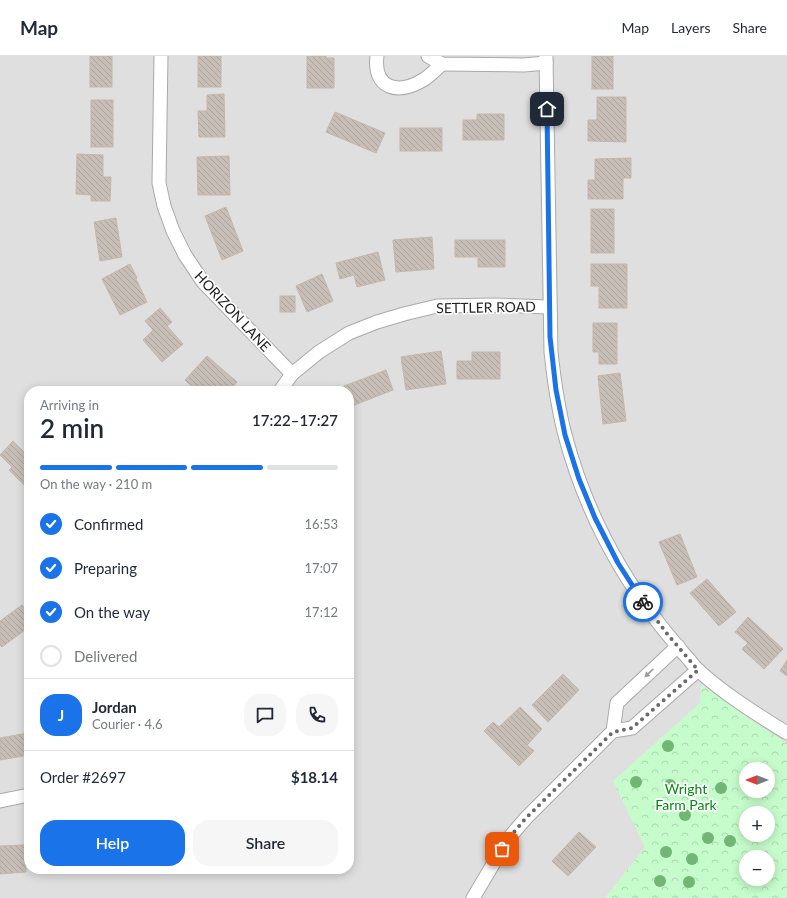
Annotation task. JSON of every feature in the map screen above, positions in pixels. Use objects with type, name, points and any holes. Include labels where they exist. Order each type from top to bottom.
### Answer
[{"type":"street","name":"HORIZON LANE","points":[[161,56],[159,183],[164,206],[173,231],[185,256],[203,282],[292,374]]},
{"type":"street","points":[[376,56],[375,66],[378,76],[384,84],[395,88],[408,86],[423,80],[442,64]]},
{"type":"street","points":[[428,56],[442,64],[524,65],[546,60],[549,307],[551,352],[556,390],[565,435],[579,479],[595,518],[618,563],[640,599],[678,646],[698,670],[756,714],[787,734]]},
{"type":"street","name":"SETTLER ROAD","points":[[284,386],[292,374],[319,352],[349,333],[377,322],[437,306],[549,307]]},
{"type":"street","points":[[613,732],[617,703],[678,646]]},
{"type":"street","points":[[473,898],[508,839],[526,818],[613,732],[632,728],[698,670]]},
{"type":"street","points":[[0,801],[24,796]]},
{"type":"shaded area","points":[[0,56],[787,56],[787,898],[0,898]]},
{"type":"green space","name":"Wright Farm Park","points":[[701,684],[752,721],[787,743],[787,898],[605,898],[645,847],[613,781],[700,703]]},
{"type":"building","points":[[90,56],[112,56],[112,87],[90,87]]},
{"type":"building","points":[[198,56],[221,56],[221,87],[198,87]]},
{"type":"building","points":[[307,56],[326,56],[326,58],[334,58],[334,88],[307,88]]},
{"type":"building","points":[[592,56],[613,56],[613,89],[592,89]]},
{"type":"building","points":[[224,94],[225,137],[199,137],[198,111],[207,111],[207,95]]},
{"type":"building","points":[[597,97],[626,97],[626,142],[588,141],[588,120],[597,120]]},
{"type":"building","points":[[91,100],[113,100],[113,147],[91,147]]},
{"type":"building","points":[[335,112],[385,133],[376,153],[326,132]]},
{"type":"building","points":[[477,114],[504,114],[504,140],[463,140],[463,120],[477,120]]},
{"type":"building","points":[[400,128],[442,128],[442,151],[400,151]]},
{"type":"building","points":[[77,154],[103,155],[103,177],[111,177],[110,201],[91,201],[91,195],[76,194]]},
{"type":"building","points":[[229,156],[230,195],[198,195],[197,157]]},
{"type":"building","points":[[631,158],[631,178],[623,178],[623,199],[588,199],[588,180],[595,180],[595,159]]},
{"type":"building","points":[[226,207],[243,251],[222,260],[205,216]]},
{"type":"building","points":[[591,209],[614,209],[614,253],[591,253]]},
{"type":"building","points":[[116,218],[122,257],[100,261],[94,222]]},
{"type":"building","points":[[432,237],[434,269],[396,272],[393,240]]},
{"type":"building","points":[[455,240],[505,240],[505,267],[478,267],[478,257],[455,257]]},
{"type":"building","points":[[378,252],[385,280],[357,287],[354,275],[340,279],[336,263]]},
{"type":"building","points":[[130,264],[147,302],[120,315],[102,279]]},
{"type":"building","points":[[591,264],[627,264],[627,308],[599,308],[599,286],[591,286]]},
{"type":"building","points":[[322,274],[333,301],[307,312],[296,286]]},
{"type":"building","points":[[280,296],[295,296],[295,312],[280,312]]},
{"type":"building","points":[[160,308],[172,322],[167,326],[183,344],[162,362],[143,340],[153,330],[145,321]]},
{"type":"building","points":[[593,323],[617,323],[617,364],[599,364],[599,352],[593,352]]},
{"type":"building","points":[[441,351],[446,384],[406,390],[401,357]]},
{"type":"building","points":[[472,352],[500,352],[500,379],[457,379],[457,361],[472,361]]},
{"type":"building","points":[[207,356],[237,382],[233,386],[192,386],[185,380]]},
{"type":"building","points":[[386,370],[393,390],[354,405],[354,386],[344,386]]},
{"type":"building","points":[[620,373],[626,421],[603,424],[598,376]]},
{"type":"building","points":[[13,441],[24,452],[24,485],[9,470],[12,467],[0,455]]},
{"type":"building","points":[[680,534],[697,577],[677,585],[659,542]]},
{"type":"building","points":[[707,579],[736,612],[719,626],[690,593]]},
{"type":"building","points":[[22,605],[24,608],[24,631],[2,647],[0,645],[0,621]]},
{"type":"building","points":[[748,617],[783,649],[764,669],[742,649],[748,643],[735,632]]},
{"type":"building","points":[[787,660],[787,676],[780,671]]},
{"type":"building","points":[[563,674],[579,690],[548,722],[532,705]]},
{"type":"building","points":[[520,707],[542,729],[527,745],[534,751],[519,766],[484,731],[493,722],[499,727]]},
{"type":"building","points":[[24,734],[24,756],[0,760],[0,738]]},
{"type":"building","points":[[579,832],[596,847],[568,876],[552,861]]},
{"type":"building","points":[[24,845],[24,872],[0,874],[0,846]]},
{"type":"way so far","points":[[502,849],[508,839],[526,818],[613,732],[632,728],[698,670],[668,635],[643,602]]},
{"type":"route","points":[[547,109],[549,307],[551,352],[556,390],[565,435],[579,479],[595,518],[618,563],[643,602]]}]
